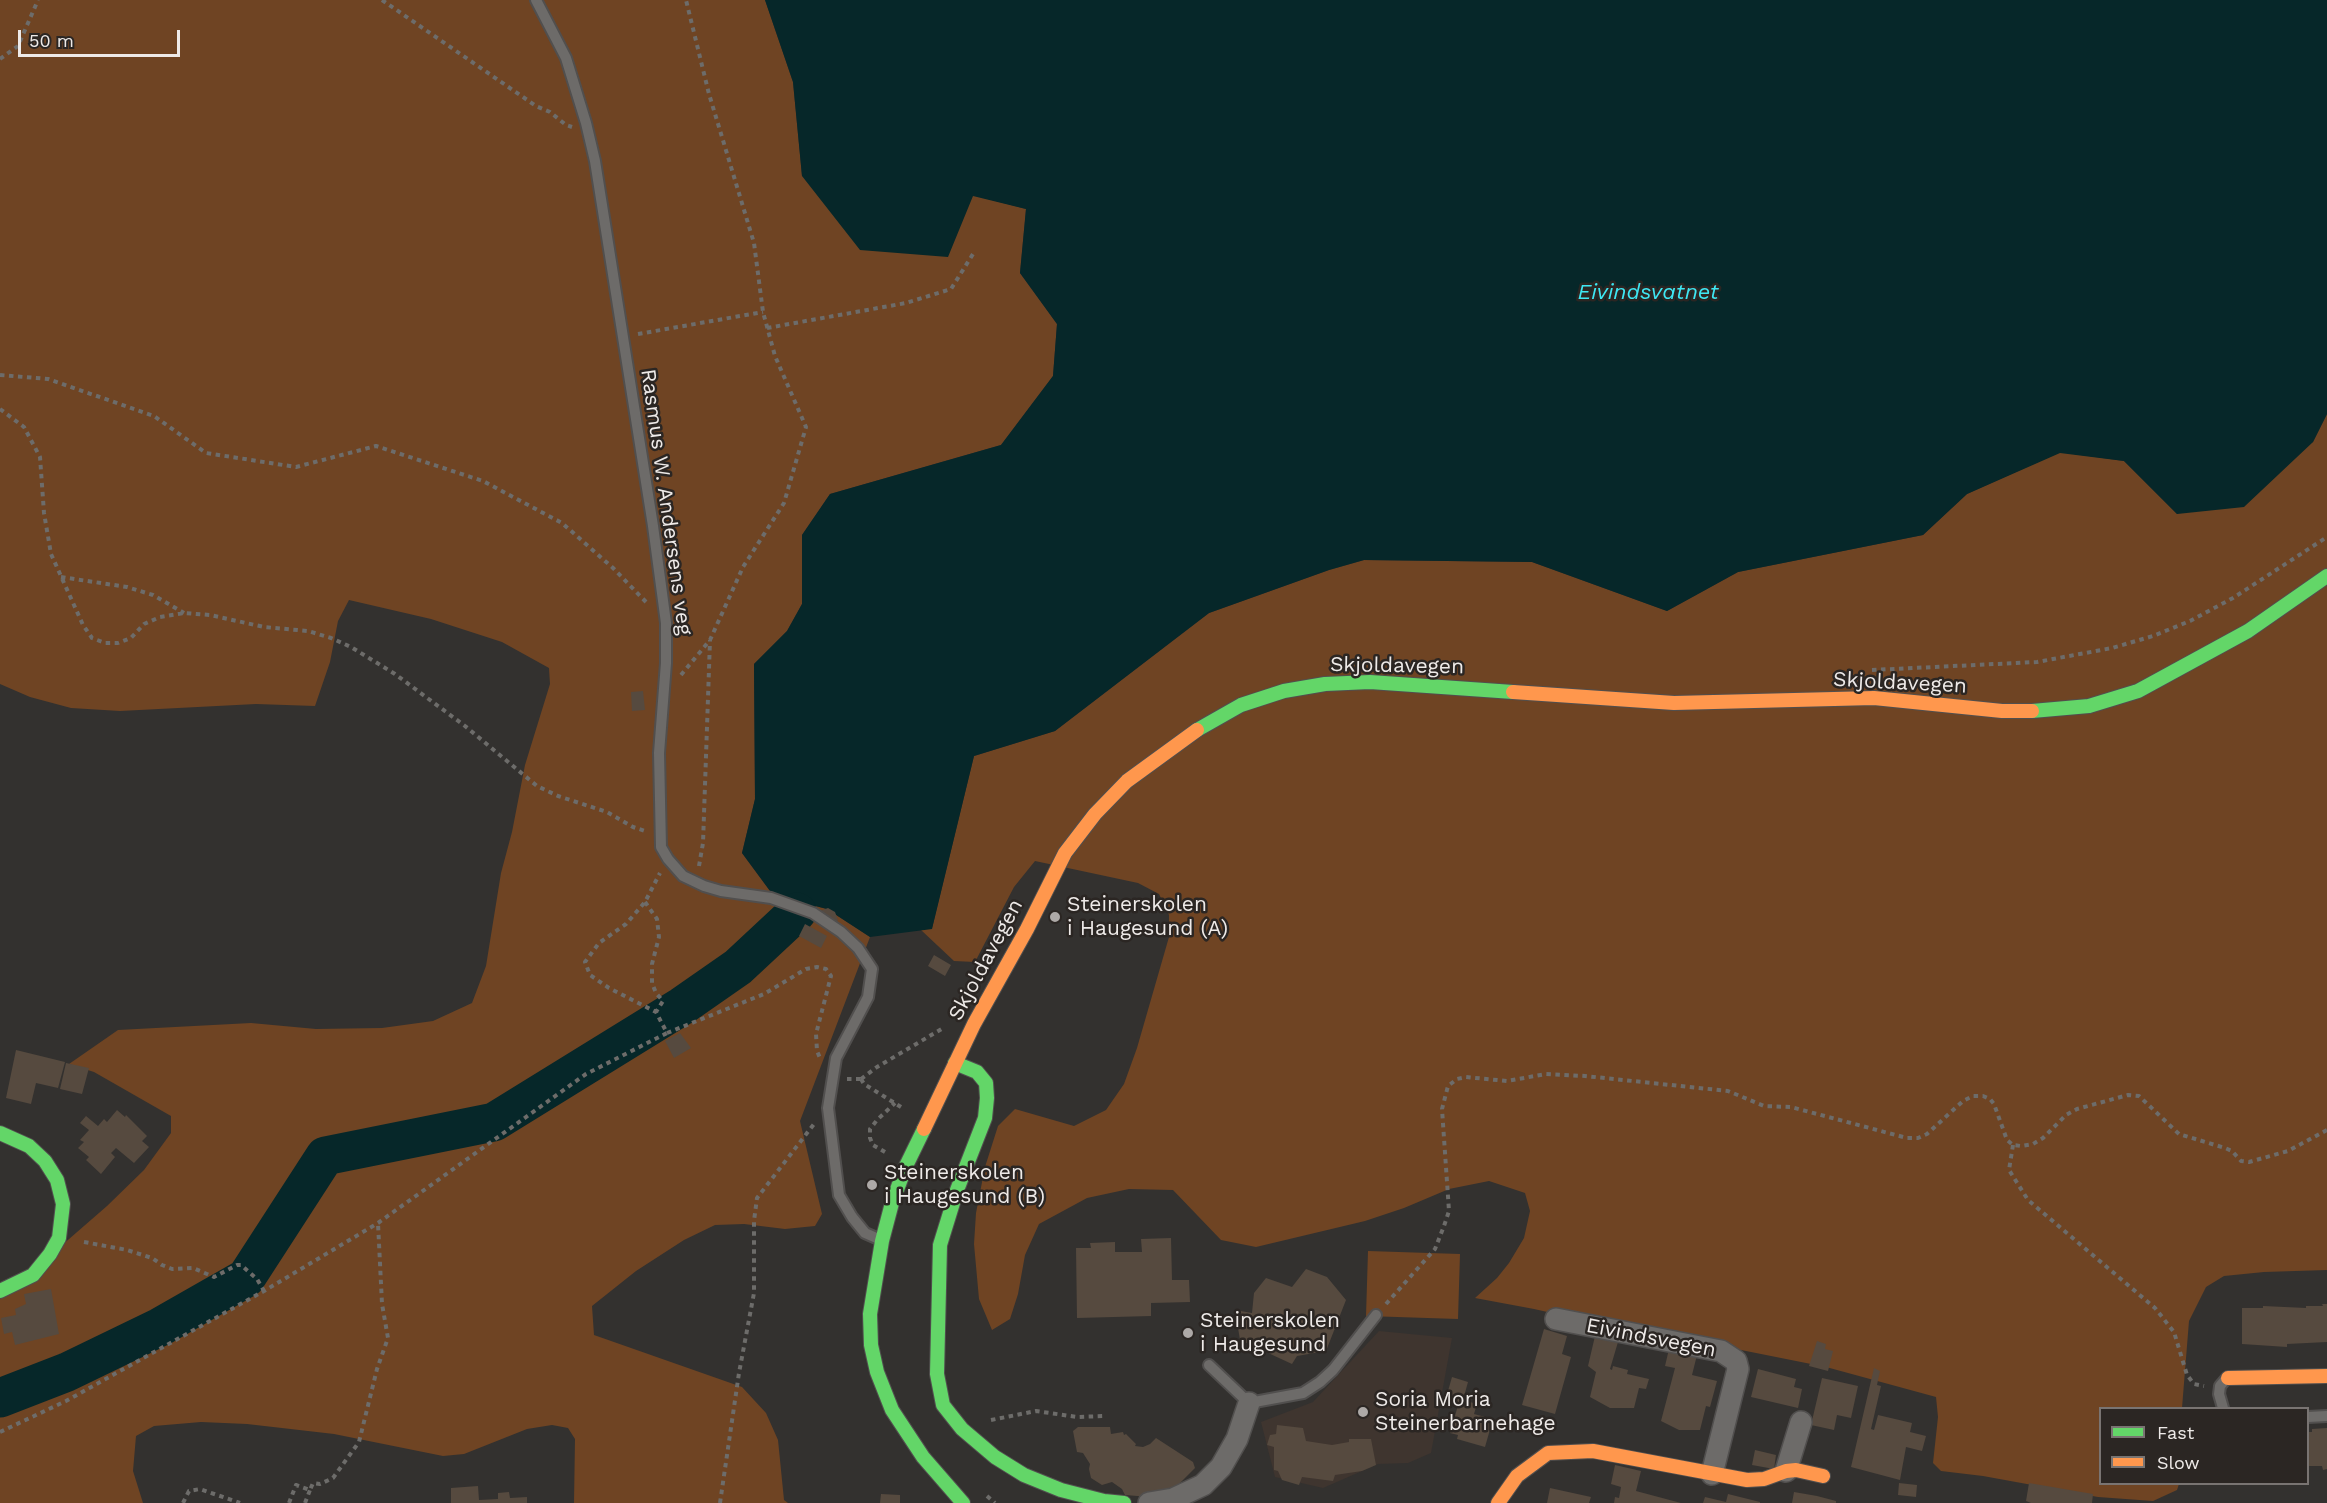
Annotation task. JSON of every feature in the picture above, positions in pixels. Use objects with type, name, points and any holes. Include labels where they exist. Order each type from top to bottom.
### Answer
[{"type":"main road","name":"Skjoldavegen","points":[[963,1503],[922,1457],[892,1410],[877,1372],[871,1345],[870,1314],[882,1240],[905,1168],[955,1063],[1065,853],[1095,814],[1127,781],[1165,751],[1202,726],[1241,705],[1284,691],[1325,684],[1370,682],[1674,703],[1874,698],[2002,711],[2089,706],[2138,691],[2248,631],[2327,576]]},
{"type":"main road","points":[[955,1063],[977,1072],[986,1083],[987,1098],[985,1118],[954,1199],[940,1245],[939,1391],[943,1405],[962,1430],[1024,1475],[1061,1490],[1104,1501],[1124,1503]]},
{"type":"main road","points":[[0,1133],[29,1146],[45,1161],[57,1180],[63,1204],[59,1238],[50,1254],[33,1275],[0,1290]]},
{"type":"main road","points":[[2224,1382],[2327,1376]]},
{"type":"main road","points":[[1498,1503],[1517,1476],[1548,1453],[1593,1451],[1747,1480],[1764,1479],[1796,1470],[1822,1476]]},
{"type":"street","name":"Eivindsvegen","points":[[1556,1319],[1721,1351],[1736,1361],[1738,1369],[1712,1474]]},
{"type":"street","points":[[1149,1503],[1173,1499],[1203,1485],[1221,1467],[1237,1439],[1249,1404]]},
{"type":"street","points":[[1786,1471],[1802,1422]]},
{"type":"lane","name":"Rasmus W. Andersens veg","points":[[536,0],[566,58],[588,131],[595,161],[622,336],[666,623],[658,753],[661,847],[668,859]]},
{"type":"lane","points":[[668,859],[683,876],[696,882],[721,891],[771,898],[813,913],[841,932],[858,948],[872,969],[868,997],[836,1058],[828,1108],[838,1194],[865,1233],[882,1240]]},
{"type":"lane","points":[[1209,1365],[1249,1404],[1303,1393],[1333,1370],[1376,1315]]},
{"type":"lane","points":[[2223,1407],[2219,1394],[2224,1382]]},
{"type":"lane","points":[[2309,1417],[2327,1416]]},
{"type":"path","points":[[0,59],[18,46],[38,0]]},
{"type":"path","points":[[382,0],[536,106],[550,112],[566,125],[588,131]]},
{"type":"path","points":[[663,697],[710,640],[743,567],[784,503],[806,427],[775,356],[767,328],[754,243],[710,94],[686,0]]},
{"type":"path","points":[[767,328],[906,303],[951,289],[973,254]]},
{"type":"path","points":[[622,336],[763,312]]},
{"type":"path","points":[[0,375],[48,379],[154,416],[206,453],[296,467],[376,446],[483,481],[562,523],[613,568],[666,623]]},
{"type":"path","points":[[0,409],[24,427],[40,457],[44,513],[51,555],[83,626],[92,638],[105,643],[118,643],[130,638],[144,624],[160,617],[184,614],[210,615],[264,627],[308,631],[351,647],[395,674],[465,726],[537,786],[558,796],[607,812],[633,827],[661,831]]},
{"type":"path","points":[[61,577],[127,587],[153,595],[184,614]]},
{"type":"path","points":[[696,882],[703,843],[710,640]]},
{"type":"path","points":[[667,1033],[656,1012],[609,988],[590,975],[585,962],[599,943],[626,924],[645,902],[668,859]]},
{"type":"path","points":[[645,902],[657,919],[659,937],[652,964],[652,983],[656,993],[663,1001],[656,1012]]},
{"type":"path","points":[[0,1432],[66,1401],[264,1291],[378,1223],[586,1074],[667,1033],[765,994],[806,969],[817,967],[826,969],[831,976],[816,1034],[817,1051],[822,1061],[833,1072]]},
{"type":"path","points":[[901,1107],[864,1084],[861,1079],[877,1067],[947,1026]]},
{"type":"path","points":[[1376,1315],[1435,1249],[1444,1226],[1449,1211],[1442,1110],[1448,1086],[1457,1079],[1466,1077],[1507,1081],[1546,1074],[1585,1076],[1728,1091],[1764,1106],[1791,1107],[1907,1138],[1918,1138],[1927,1134],[1963,1101],[1973,1096],[1983,1096],[1994,1104],[2002,1130],[2007,1140],[2013,1145],[2033,1144],[2043,1138],[2066,1115],[2077,1109],[2128,1095],[2139,1096],[2179,1134],[2225,1148],[2232,1151],[2241,1161],[2249,1162],[2288,1151],[2327,1130]]},
{"type":"path","points":[[885,1152],[873,1144],[870,1129],[895,1103]]},
{"type":"path","points":[[720,1503],[739,1373],[754,1293],[754,1221],[757,1198],[828,1108]]},
{"type":"path","points":[[2013,1145],[2009,1170],[2028,1200],[2155,1308],[2174,1332],[2187,1375],[2194,1384],[2224,1382]]},
{"type":"path","points":[[305,1503],[313,1483],[320,1484],[333,1478],[358,1442],[377,1369],[388,1338],[382,1304],[378,1223]]},
{"type":"path","points":[[59,1238],[127,1250],[152,1258],[172,1269],[193,1268],[214,1277],[241,1265],[257,1279],[264,1291]]},
{"type":"path","points":[[962,1430],[1007,1416],[1036,1411],[1077,1417],[1103,1416]]},
{"type":"path","points":[[289,1503],[296,1485],[310,1490]]},
{"type":"path","points":[[183,1503],[189,1491],[200,1489],[240,1503]]},
{"type":"shaded area","points":[[0,0],[765,0],[793,82],[802,176],[973,195],[1026,209],[1020,273],[1057,324],[1053,376],[1001,445],[830,494],[802,535],[802,604],[787,631],[754,664],[755,799],[742,853],[773,895],[827,909],[870,937],[800,1121],[822,1214],[815,1226],[785,1229],[744,1224],[715,1225],[684,1240],[636,1271],[592,1306],[594,1335],[742,1387],[766,1413],[778,1440],[784,1500],[788,1503],[574,1503],[575,1439],[568,1428],[552,1425],[527,1429],[464,1454],[443,1456],[334,1434],[247,1424],[201,1422],[154,1426],[136,1436],[133,1471],[143,1503],[0,1503],[0,1299],[107,1206],[144,1170],[171,1133],[171,1116],[94,1072],[69,1064],[118,1030],[251,1023],[316,1029],[382,1028],[433,1021],[472,1003],[486,966],[501,873],[512,832],[525,765],[550,684],[549,668],[502,642],[431,619],[349,600],[338,621],[330,662],[315,706],[256,704],[120,711],[71,708],[30,697],[0,684]]},
{"type":"shaded area","points":[[2327,414],[2327,1270],[2224,1276],[2206,1287],[2189,1321],[2182,1407],[2099,1407],[2099,1485],[2179,1485],[2177,1490],[2153,1501],[2098,1497],[1983,1476],[1941,1471],[1933,1463],[1938,1417],[1936,1397],[1826,1367],[1741,1350],[1695,1345],[1475,1298],[1497,1278],[1509,1263],[1524,1238],[1530,1211],[1525,1193],[1489,1181],[1449,1189],[1365,1221],[1256,1247],[1221,1240],[1173,1190],[1129,1189],[1087,1198],[1039,1224],[1025,1255],[1018,1294],[1010,1319],[992,1330],[979,1299],[974,1244],[976,1213],[985,1167],[998,1126],[1015,1109],[1074,1126],[1106,1110],[1124,1084],[1137,1048],[1169,937],[1169,915],[1159,894],[1138,883],[1035,861],[1014,887],[975,962],[954,961],[921,930],[932,928],[974,756],[1055,731],[1209,613],[1329,570],[1364,560],[1532,562],[1667,611],[1738,572],[1923,535],[1967,494],[2060,452],[2124,461],[2177,514],[2313,442]]},
{"type":"shaded area","points":[[1368,1251],[1460,1254],[1458,1319],[1366,1316]]},
{"type":"shaded area","name":"Soria Moria Steinerbarnehage","points":[[1379,1331],[1452,1338],[1431,1453],[1408,1463],[1378,1464],[1323,1488],[1275,1477],[1261,1422],[1313,1402]]},
{"type":"water","name":"Eivindsvatnet","points":[[765,0],[2327,0],[2327,414],[2313,442],[2244,507],[2177,514],[2124,461],[2060,453],[1967,494],[1923,535],[1738,572],[1667,611],[1532,562],[1364,560],[1329,570],[1209,613],[1055,731],[974,756],[932,929],[870,937],[827,909],[773,895],[742,853],[755,799],[754,664],[787,631],[802,604],[802,535],[830,494],[1001,445],[1053,376],[1057,324],[1020,273],[1026,209],[973,196],[948,257],[860,250],[802,176],[793,82]]},
{"type":"building","points":[[643,691],[645,710],[632,711],[631,692]]},
{"type":"building","points":[[828,908],[835,912],[838,920],[835,925],[817,916],[820,911]]},
{"type":"building","points":[[805,924],[827,936],[821,948],[799,936]]},
{"type":"building","points":[[934,955],[951,965],[945,976],[928,966]]},
{"type":"building","points":[[680,1033],[691,1048],[674,1058],[665,1041]]},
{"type":"building","points":[[16,1050],[65,1062],[58,1088],[36,1083],[31,1104],[6,1098]]},
{"type":"building","points":[[66,1063],[89,1068],[82,1094],[60,1089]]},
{"type":"building","points":[[117,1110],[125,1117],[126,1115],[147,1136],[142,1141],[149,1147],[134,1163],[116,1148],[111,1153],[115,1157],[101,1174],[86,1160],[89,1157],[78,1148],[84,1142],[80,1140],[89,1130],[80,1123],[86,1116],[98,1126],[104,1119],[107,1122]]},
{"type":"building","points":[[1171,1238],[1172,1280],[1189,1280],[1190,1302],[1151,1303],[1151,1316],[1077,1318],[1076,1248],[1091,1248],[1090,1243],[1115,1242],[1115,1252],[1142,1252],[1141,1239]]},
{"type":"building","points":[[1306,1269],[1327,1277],[1346,1300],[1326,1351],[1297,1356],[1292,1364],[1240,1340],[1235,1310],[1252,1313],[1254,1293],[1266,1278],[1292,1287]]},
{"type":"building","points":[[51,1289],[59,1334],[15,1345],[12,1332],[4,1334],[1,1318],[16,1315],[15,1309],[26,1304],[24,1294]]},
{"type":"building","points":[[2322,1304],[2327,1304],[2327,1342],[2287,1344],[2287,1347],[2242,1344],[2242,1308],[2263,1308],[2263,1306],[2306,1308],[2306,1306],[2323,1306]]},
{"type":"building","points":[[1544,1329],[1567,1336],[1562,1354],[1571,1357],[1555,1414],[1522,1405]]},
{"type":"building","points":[[1595,1336],[1618,1342],[1610,1369],[1612,1370],[1613,1366],[1628,1370],[1627,1374],[1649,1379],[1646,1389],[1639,1388],[1634,1408],[1610,1408],[1590,1397],[1596,1372],[1588,1366]]},
{"type":"building","points":[[1817,1341],[1826,1344],[1825,1349],[1833,1351],[1828,1371],[1809,1366]]},
{"type":"building","points":[[1669,1349],[1697,1355],[1692,1375],[1717,1381],[1710,1407],[1706,1406],[1700,1430],[1679,1430],[1661,1421],[1675,1368],[1665,1366]]},
{"type":"building","points":[[1874,1368],[1880,1371],[1877,1385],[1881,1386],[1871,1429],[1874,1430],[1878,1415],[1912,1423],[1910,1432],[1926,1436],[1922,1451],[1906,1447],[1900,1480],[1851,1467]]},
{"type":"building","points":[[1758,1369],[1796,1379],[1794,1387],[1802,1389],[1798,1408],[1751,1397]]},
{"type":"building","points":[[1452,1377],[1468,1382],[1463,1400],[1477,1404],[1474,1414],[1493,1419],[1485,1447],[1457,1439],[1458,1435],[1450,1433],[1459,1402],[1446,1398]]},
{"type":"building","points":[[1822,1378],[1858,1386],[1851,1418],[1837,1415],[1834,1430],[1811,1425]]},
{"type":"building","points":[[1277,1425],[1303,1428],[1306,1441],[1332,1445],[1349,1442],[1349,1439],[1371,1439],[1376,1465],[1362,1471],[1335,1475],[1333,1481],[1302,1477],[1299,1485],[1282,1480],[1278,1471],[1274,1470],[1274,1447],[1267,1445],[1270,1435],[1276,1434]]},
{"type":"building","points":[[1078,1427],[1110,1427],[1111,1434],[1123,1432],[1136,1444],[1135,1446],[1143,1447],[1156,1438],[1193,1462],[1195,1468],[1177,1486],[1150,1497],[1125,1495],[1122,1489],[1112,1482],[1102,1485],[1091,1478],[1090,1464],[1083,1453],[1077,1452],[1073,1431]]},
{"type":"building","points":[[2327,1428],[2327,1469],[2323,1470],[2322,1466],[2309,1466],[2309,1432],[2312,1432],[2312,1429]]},
{"type":"building","points":[[1755,1450],[1776,1455],[1774,1469],[1752,1465]]},
{"type":"building","points":[[1615,1465],[1641,1471],[1636,1491],[1681,1503],[1614,1503],[1615,1497],[1619,1498],[1621,1487],[1611,1484]]},
{"type":"building","points":[[1899,1483],[1917,1485],[1916,1497],[1898,1495]]},
{"type":"building","points":[[2029,1483],[2093,1494],[2092,1503],[2031,1503],[2026,1501]]},
{"type":"building","points":[[478,1486],[479,1500],[498,1499],[498,1493],[509,1492],[510,1498],[527,1497],[527,1503],[451,1503],[451,1488]]},
{"type":"building","points":[[1550,1488],[1591,1497],[1589,1503],[1547,1503]]},
{"type":"building","points":[[1794,1492],[1817,1496],[1836,1501],[1836,1503],[1792,1503]]},
{"type":"building","points":[[881,1494],[900,1495],[900,1503],[880,1503]]},
{"type":"building","points":[[1728,1494],[1760,1503],[1703,1503],[1705,1497],[1726,1502]]},
{"type":"waterway","points":[[0,1398],[67,1372],[160,1327],[246,1278],[325,1156],[494,1122],[682,1006],[738,967],[797,912]]},
{"type":"traffic: fast","points":[[2032,711],[2089,706],[2138,691],[2248,631],[2327,576]]},
{"type":"traffic: fast","points":[[1197,730],[1241,705],[1284,691],[1325,684],[1370,682],[1513,692]]},
{"type":"traffic: fast","points":[[955,1063],[977,1072],[986,1083],[987,1098],[985,1118],[957,1190],[940,1245],[937,1374],[943,1405],[962,1429],[995,1457],[1024,1475],[1061,1490],[1104,1501],[1124,1503]]},
{"type":"traffic: fast","points":[[924,1129],[905,1168],[892,1203],[882,1241],[870,1314],[871,1345],[877,1372],[892,1410],[923,1457],[963,1503]]},
{"type":"traffic: fast","points":[[0,1133],[29,1146],[45,1161],[57,1180],[63,1204],[59,1238],[50,1254],[33,1275],[0,1291]]},
{"type":"traffic: slow","points":[[1513,692],[1674,703],[1874,698],[2002,711],[2032,711]]},
{"type":"traffic: slow","points":[[924,1129],[974,1024],[1027,929],[1065,853],[1095,814],[1127,781],[1197,730]]},
{"type":"traffic: slow","points":[[2228,1378],[2327,1376]]},
{"type":"traffic: slow","points":[[1498,1503],[1517,1476],[1548,1453],[1593,1451],[1747,1480],[1764,1479],[1796,1470],[1823,1476]]},
{"type":"place","name":"Steinerskolen i Haugesund (A)","points":[[1055,917]]},
{"type":"place","name":"Steinerskolen i Haugesund (B)","points":[[872,1185]]},
{"type":"place","name":"Steinerskolen i Haugesund","points":[[1188,1333]]},
{"type":"place","name":"Soria Moria Steinerbarnehage","points":[[1363,1412]]}]
